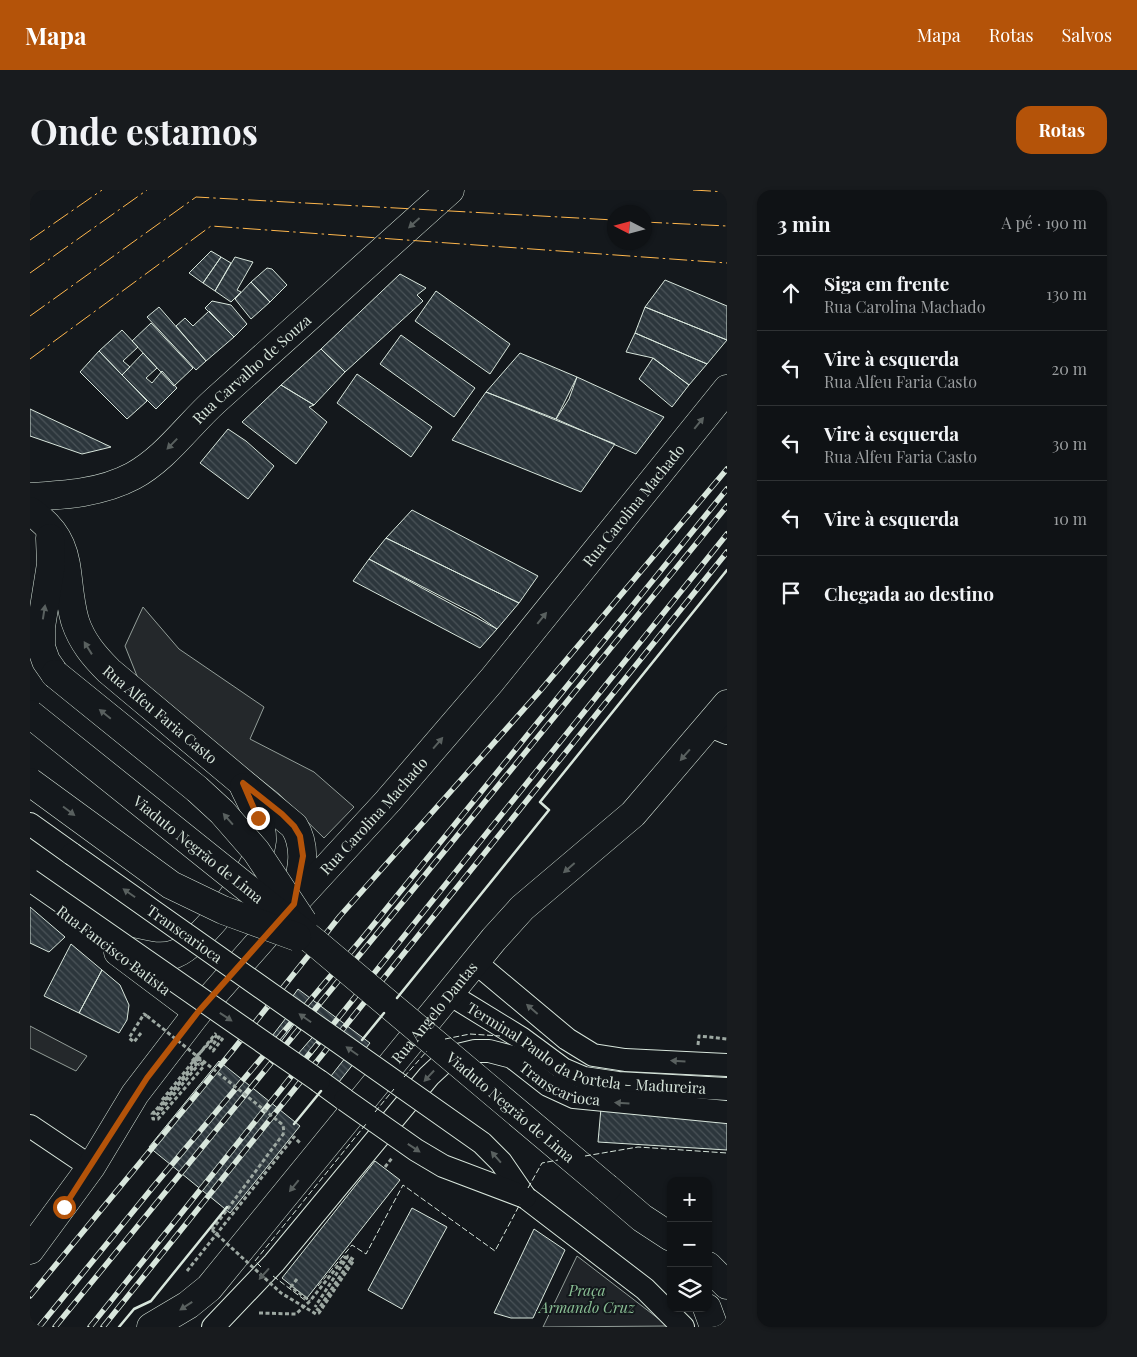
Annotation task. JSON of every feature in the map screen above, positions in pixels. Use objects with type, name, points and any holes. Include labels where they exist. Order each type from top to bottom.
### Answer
[{"type":"main road","name":"Rua Carvalho de Souza","points":[[30,497],[87,492],[133,476],[160,456],[206,409],[450,190]]},
{"type":"main road","name":"Rua Carolina Machado","points":[[30,1250],[91,1167],[135,1094],[198,1012],[376,815],[492,680],[727,389]]},
{"type":"main road","name":"Rua Alfeu Faria Casto","points":[[40,519],[65,555],[75,620],[90,652],[109,671],[294,826],[300,836],[303,856],[294,904]]},
{"type":"main road","points":[[40,519],[51,564],[41,627],[41,647],[46,661],[55,674],[197,789],[222,812],[256,851],[317,944]]},
{"type":"main road","name":"Rua Angelo Dantas","points":[[151,1327],[188,1305],[209,1288],[451,995],[475,962],[522,908],[633,814],[718,729],[727,704]]},
{"type":"main road","name":"Viaduto Negrão de Lima","points":[[30,714],[317,944],[642,1218]]},
{"type":"main road","points":[[30,782],[171,885],[224,910],[317,944]]},
{"type":"main road","points":[[111,947],[156,957],[168,956],[186,948],[210,927],[257,860],[262,843],[258,818],[243,783]]},
{"type":"main road","name":"Rua Fancisco Batista","points":[[30,888],[198,1012]]},
{"type":"main road","points":[[642,1218],[667,1234]]},
{"type":"main road","points":[[642,1218],[667,1248]]},
{"type":"main road","points":[[709,1267],[727,1286]]},
{"type":"main road","points":[[708,1312],[714,1327]]},
{"type":"street","name":"Transcarioca","points":[[30,824],[482,1143],[501,1162],[525,1197]]},
{"type":"street","name":"Transcarioca","points":[[30,880],[416,1150],[443,1166],[525,1197],[645,1289],[683,1327]]},
{"type":"street","points":[[475,962],[567,1039],[593,1055],[625,1060],[727,1065]]},
{"type":"street","name":"Terminal Paulo da Portela - Madureira","points":[[451,995],[520,1038],[563,1069],[584,1078],[618,1083],[727,1089]]},
{"type":"street","name":"Transcarioca","points":[[213,1327],[274,1263],[429,1076],[443,1063],[458,1055],[483,1050],[503,1054],[517,1060],[558,1091],[574,1097],[727,1112]]},
{"type":"street","points":[[30,1126],[91,1167]]},
{"type":"path","points":[[141,1033],[134,1042],[128,1038],[144,1014],[283,1126],[284,1133],[212,1230],[281,1293],[316,1314],[319,1313],[354,1260],[348,1256],[315,1307],[318,1310],[350,1261],[345,1257],[310,1301],[296,1314],[259,1313]]},
{"type":"path","points":[[156,1109],[196,1061],[199,1064],[156,1116],[152,1112],[220,1028]]},
{"type":"path","points":[[185,1068],[213,1040]]},
{"type":"path","points":[[196,1058],[200,1062],[204,1066],[158,1119],[153,1119],[152,1114],[188,1074],[195,1066],[201,1059]]},
{"type":"path","points":[[297,1279],[291,1287],[310,1301]]},
{"type":"green space","name":"Praça Armando Cruz","points":[[577,1256],[668,1326],[543,1327]]},
{"type":"shaded area","points":[[143,607],[179,649],[264,707],[250,739],[314,772],[354,807],[324,838],[279,794],[166,705],[137,676],[125,646]]},
{"type":"shaded area","points":[[30,1026],[87,1056],[76,1071],[30,1048]]},
{"type":"building","points":[[211,251],[221,257],[203,283],[189,273]]},
{"type":"building","points":[[221,257],[231,263],[215,291],[203,283]]},
{"type":"building","points":[[235,257],[253,262],[237,290],[241,292],[231,302],[215,291]]},
{"type":"building","points":[[267,268],[272,269],[287,285],[270,302],[251,282]]},
{"type":"building","points":[[400,274],[426,288],[417,295],[423,301],[345,372],[321,349]]},
{"type":"building","points":[[665,280],[727,306],[727,340],[645,307]]},
{"type":"building","points":[[251,282],[270,302],[251,319],[235,299]]},
{"type":"building","points":[[436,291],[510,344],[490,374],[415,321]]},
{"type":"building","points":[[212,301],[231,305],[247,324],[234,337],[205,308]]},
{"type":"building","points":[[159,307],[206,361],[196,370],[147,317]]},
{"type":"building","points":[[645,307],[727,340],[707,364],[635,333]]},
{"type":"building","points":[[209,311],[234,337],[206,361],[176,326],[185,318],[193,326]]},
{"type":"building","points":[[151,323],[193,368],[174,386],[132,341]]},
{"type":"building","points":[[122,330],[138,347],[123,361],[130,367],[122,375],[99,351]]},
{"type":"building","points":[[635,333],[707,364],[689,385],[653,358],[626,352]]},
{"type":"building","points":[[401,335],[475,388],[454,417],[380,364]]},
{"type":"building","points":[[321,349],[345,372],[314,405],[281,385]]},
{"type":"building","points":[[99,351],[147,401],[127,419],[80,372]]},
{"type":"building","points":[[143,353],[157,368],[146,378],[152,383],[162,371],[177,388],[156,409],[122,375]]},
{"type":"building","points":[[520,353],[577,377],[556,419],[486,392]]},
{"type":"building","points":[[653,358],[689,385],[672,407],[639,379]]},
{"type":"building","points":[[357,374],[432,427],[411,457],[337,403]]},
{"type":"building","points":[[577,377],[664,417],[636,454],[556,419],[569,399]]},
{"type":"building","points":[[281,385],[314,405],[309,407],[327,422],[296,464],[242,422]]},
{"type":"building","points":[[486,392],[615,444],[581,492],[452,440]]},
{"type":"building","points":[[30,409],[111,447],[82,454],[30,436]]},
{"type":"building","points":[[228,429],[246,441],[274,466],[248,499],[200,463]]},
{"type":"building","points":[[412,510],[538,576],[519,603],[386,538]]},
{"type":"building","points":[[386,538],[519,603],[497,629],[477,615],[369,559]]},
{"type":"building","points":[[369,559],[497,629],[480,648],[353,581]]},
{"type":"building","points":[[30,907],[65,937],[49,952],[30,943]]},
{"type":"building","points":[[71,944],[102,970],[79,1013],[44,996]]},
{"type":"building","points":[[102,970],[120,985],[129,1005],[127,1020],[119,1033],[79,1013]]},
{"type":"building","points":[[298,989],[370,1043],[335,1087],[327,1081],[353,1048],[331,1031],[305,1063],[297,1055],[317,1032],[299,1018],[280,1043],[272,1036],[296,1005],[290,1000]]},
{"type":"building","points":[[219,1061],[300,1126],[230,1213],[149,1147]]},
{"type":"building","points":[[601,1108],[727,1116],[727,1150],[598,1142]]},
{"type":"building","points":[[375,1161],[400,1180],[307,1298],[282,1278]]},
{"type":"building","points":[[412,1208],[447,1227],[402,1309],[368,1290]]},
{"type":"building","points":[[534,1229],[565,1250],[533,1318],[511,1318],[494,1313]]},
{"type":"railway","points":[[30,1296],[233,1050],[340,916],[540,691],[727,469]]},
{"type":"railway","points":[[39,1327],[153,1187],[365,935],[727,489]]},
{"type":"railway","points":[[55,1327],[727,506]]},
{"type":"railway","points":[[90,1327],[727,534]]},
{"type":"railway","points":[[103,1327],[727,552]]},
{"type":"fence","points":[[445,1039],[470,1034],[500,1036]]},
{"type":"fence","points":[[404,1077],[427,1051]]},
{"type":"fence","points":[[375,1112],[394,1089]]},
{"type":"fence","points":[[261,1267],[255,1261],[366,1124]]},
{"type":"fence","points":[[585,1156],[638,1147],[727,1153]]},
{"type":"fence","points":[[528,1188],[542,1163],[558,1160]]},
{"type":"fence","points":[[318,1286],[352,1245],[366,1254],[403,1185],[495,1251],[520,1204]]},
{"type":"fence","points":[[273,1276],[306,1301],[308,1298]]},
{"type":"wall","points":[[397,998],[549,810],[540,802],[727,570]]},
{"type":"wall","points":[[362,1040],[384,1013]]},
{"type":"wall","points":[[294,1124],[321,1091]]},
{"type":"wall","points":[[119,1327],[134,1309],[151,1301],[227,1207]]},
{"type":"power","points":[[30,194],[36,190]]},
{"type":"power","points":[[30,240],[102,190]]},
{"type":"power","points":[[30,273],[147,190]]},
{"type":"power","points":[[693,190],[727,192]]},
{"type":"power","points":[[30,316],[196,197],[607,220]]},
{"type":"power","points":[[652,222],[727,226]]},
{"type":"power","points":[[30,359],[211,226],[727,263]]},
{"type":"route","points":[[64,1207],[147,1078],[198,1012],[294,904],[303,856],[300,836],[294,826],[282,814],[243,783],[258,818]]}]
